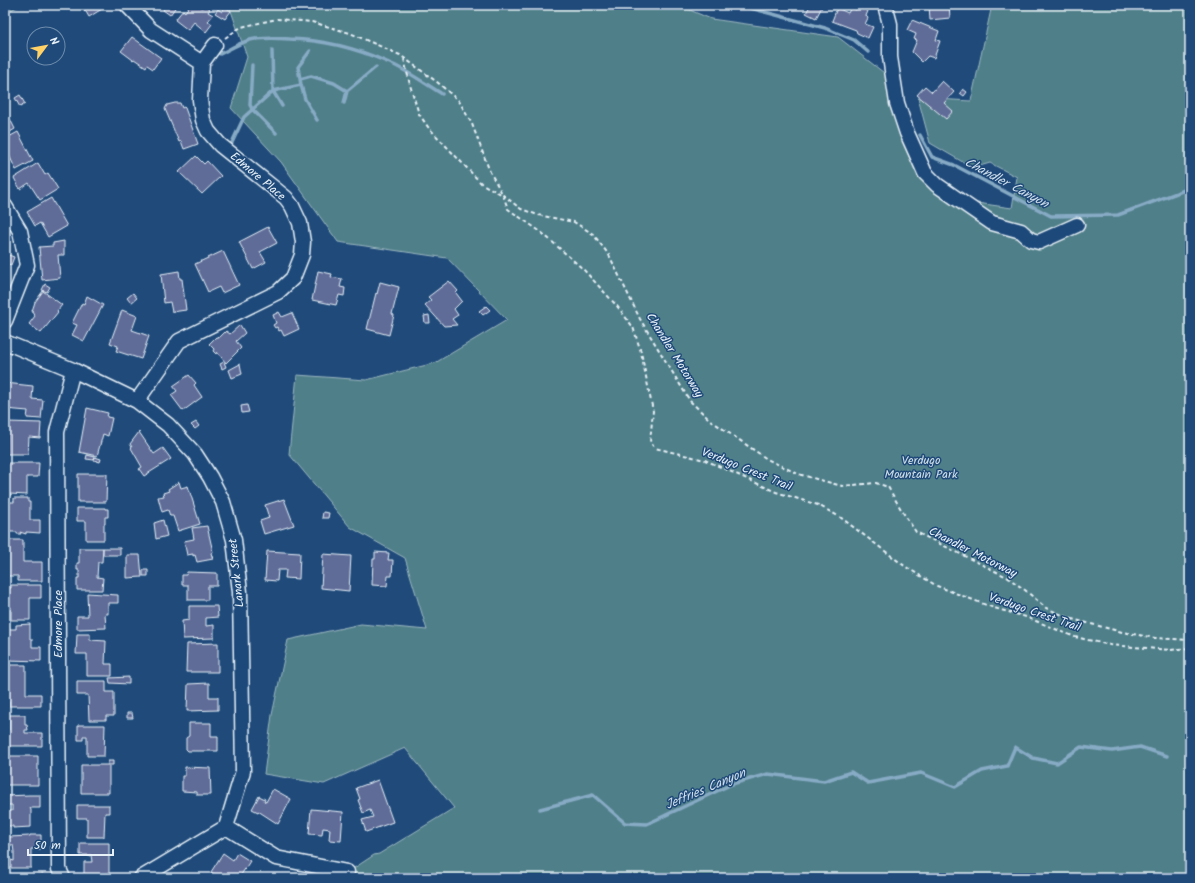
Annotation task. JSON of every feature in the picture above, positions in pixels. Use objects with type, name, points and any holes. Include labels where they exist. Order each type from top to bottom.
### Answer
[{"type":"street","points":[[127,5],[151,30],[202,63],[215,45]]},
{"type":"street","points":[[884,5],[890,24],[890,57],[897,103],[907,132],[925,173],[937,185],[992,224],[1021,231],[1031,240],[1039,242],[1077,225]]},
{"type":"street","name":"Edmore Place","points":[[137,401],[179,341],[278,292],[293,278],[302,255],[303,242],[300,223],[289,202],[220,144],[208,131],[203,120],[200,100],[202,63]]},
{"type":"street","points":[[5,206],[20,231],[27,265],[5,321]]},
{"type":"street","name":"Lanark Street","points":[[5,342],[73,370],[137,401],[168,425],[195,454],[210,477],[223,502],[234,540],[240,592],[243,771],[226,827]]},
{"type":"street","name":"Edmore Place","points":[[63,878],[59,869],[57,432],[73,370]]},
{"type":"street","points":[[141,878],[226,827],[276,858],[347,872]]},
{"type":"path","name":"Chandler Motorway","points":[[215,45],[241,27],[277,19],[312,22],[350,33],[404,58],[438,82],[459,101],[472,124],[490,172],[503,195],[521,208],[538,215],[574,222],[593,234],[609,255],[640,318],[690,401],[710,420],[767,459],[798,474],[842,486],[876,483],[888,487],[916,532],[1007,577],[1046,608],[1066,617],[1122,632],[1155,638],[1190,640]]},
{"type":"path","points":[[404,58],[410,85],[420,114],[428,127],[482,184],[503,195]]},
{"type":"path","name":"Verdugo Crest Trail","points":[[503,195],[508,209],[541,232],[583,269],[617,306],[633,327],[641,352],[653,411],[650,442],[655,448],[705,460],[776,492],[818,505],[840,517],[906,567],[938,586],[994,608],[1026,618],[1075,637],[1110,645],[1170,650],[1190,648]]},
{"type":"green space","points":[[5,5],[21,5],[5,13]]},
{"type":"green space","name":"Verdugo Mountain Park","points":[[229,5],[678,5],[711,19],[838,37],[888,76],[913,159],[956,200],[1012,208],[1017,177],[990,163],[973,168],[930,143],[918,98],[971,101],[992,5],[1190,5],[1190,878],[343,878],[342,876],[374,855],[379,854],[454,808],[405,748],[324,784],[264,774],[272,715],[288,640],[361,624],[427,630],[405,558],[350,527],[289,454],[297,375],[366,380],[435,363],[507,320],[447,258],[338,242],[281,162],[231,108],[247,57]]},
{"type":"building","points":[[78,5],[103,5],[105,7],[89,17],[85,10],[83,11]]},
{"type":"building","points":[[162,5],[177,5],[170,15],[163,10],[165,7]]},
{"type":"building","points":[[190,5],[198,5],[202,8],[205,5],[210,9],[208,12],[213,15],[208,21],[212,24],[206,32],[194,22],[188,30],[175,20],[183,10],[185,12]]},
{"type":"building","points":[[808,5],[823,5],[816,18],[806,13],[810,6]]},
{"type":"building","points":[[929,5],[949,5],[950,18],[930,20]]},
{"type":"building","points":[[858,6],[868,11],[866,16],[868,18],[865,24],[873,27],[868,38],[857,33],[856,30],[832,21],[837,8],[848,13],[851,7],[856,10]]},
{"type":"building","points":[[225,7],[231,11],[225,19],[215,13],[218,9],[222,12]]},
{"type":"building","points":[[912,20],[939,31],[936,40],[940,41],[934,58],[928,56],[922,62],[912,52],[917,40],[914,39],[916,34],[907,30]]},
{"type":"building","points":[[132,37],[161,58],[153,69],[147,65],[146,67],[134,59],[133,60],[121,51]]},
{"type":"building","points":[[942,81],[954,92],[944,103],[953,111],[946,119],[917,95],[925,86],[932,92]]},
{"type":"building","points":[[963,89],[967,92],[964,96],[960,93]]},
{"type":"building","points":[[20,95],[25,104],[20,107],[15,98]]},
{"type":"building","points":[[180,103],[182,108],[185,108],[198,144],[184,149],[181,141],[179,142],[165,109],[167,105]]},
{"type":"building","points":[[5,113],[6,116],[8,115],[15,129],[5,135]]},
{"type":"building","points":[[18,132],[33,161],[16,170],[8,153],[5,155],[5,139]]},
{"type":"building","points":[[196,156],[204,164],[207,161],[221,176],[202,194],[179,172]]},
{"type":"building","points":[[38,163],[45,175],[48,173],[58,189],[40,200],[29,183],[20,189],[14,178]]},
{"type":"building","points":[[51,198],[67,226],[48,237],[40,223],[35,226],[27,212]]},
{"type":"building","points":[[268,227],[277,243],[260,252],[266,262],[253,269],[239,242]]},
{"type":"building","points":[[5,239],[9,246],[5,248]]},
{"type":"building","points":[[64,241],[64,255],[58,255],[60,278],[42,280],[39,247],[53,246],[53,243]]},
{"type":"building","points":[[223,251],[239,285],[222,293],[219,287],[208,292],[195,264]]},
{"type":"building","points":[[6,254],[14,257],[11,265],[5,263]]},
{"type":"building","points":[[179,271],[180,279],[182,279],[186,310],[172,312],[170,302],[164,303],[161,274]]},
{"type":"building","points":[[318,271],[332,274],[331,277],[342,279],[340,287],[345,288],[344,296],[339,295],[336,305],[312,300]]},
{"type":"building","points":[[449,281],[458,291],[456,293],[462,301],[454,309],[458,315],[452,319],[457,325],[444,326],[425,305],[431,300],[428,297]]},
{"type":"building","points":[[380,282],[399,287],[392,314],[394,315],[389,335],[367,329]]},
{"type":"building","points":[[45,284],[50,287],[47,292],[42,290]]},
{"type":"building","points":[[43,291],[62,305],[41,333],[29,324],[35,316],[32,311],[35,302]]},
{"type":"building","points":[[133,293],[137,298],[131,303],[127,298]]},
{"type":"building","points":[[87,296],[103,305],[84,341],[72,335],[77,325],[72,323],[82,303],[84,304]]},
{"type":"building","points":[[486,306],[490,310],[483,315],[479,311]]},
{"type":"building","points":[[122,310],[137,316],[132,330],[149,336],[141,359],[116,351],[118,346],[110,343]]},
{"type":"building","points":[[279,312],[282,317],[292,313],[299,329],[284,336],[281,330],[279,331],[277,327],[275,328],[273,325],[276,323],[273,315]]},
{"type":"building","points":[[429,315],[430,323],[425,323],[424,316]]},
{"type":"building","points":[[240,325],[245,333],[236,341],[241,348],[226,363],[217,352],[216,354],[213,351],[214,349],[209,344],[216,337],[219,338],[226,331],[230,334]]},
{"type":"building","points":[[224,362],[226,367],[222,369],[220,364]]},
{"type":"building","points":[[240,364],[242,374],[232,378],[229,370]]},
{"type":"building","points":[[189,375],[196,383],[194,385],[202,397],[183,411],[171,395],[177,391],[173,386]]},
{"type":"building","points":[[5,383],[33,386],[32,399],[43,400],[41,419],[27,418],[28,411],[5,409]]},
{"type":"building","points":[[247,405],[249,412],[242,413],[241,406]]},
{"type":"building","points":[[87,408],[108,413],[107,417],[112,418],[108,436],[103,434],[97,456],[79,452]]},
{"type":"building","points":[[8,422],[41,423],[40,438],[29,437],[28,454],[7,454]]},
{"type":"building","points":[[196,422],[199,426],[195,429],[191,425]]},
{"type":"building","points":[[139,432],[154,454],[163,448],[171,459],[144,476],[139,469],[142,467],[130,444]]},
{"type":"building","points":[[87,455],[95,457],[94,460],[86,459]]},
{"type":"building","points":[[95,457],[101,459],[100,462],[94,460]]},
{"type":"building","points":[[39,463],[38,477],[27,477],[27,495],[10,494],[10,496],[5,496],[6,464]]},
{"type":"building","points":[[78,474],[107,474],[106,502],[78,502]]},
{"type":"building","points":[[179,482],[181,488],[188,486],[200,524],[178,531],[173,516],[170,516],[168,510],[162,512],[158,497],[164,496],[163,493],[169,491],[168,489]]},
{"type":"building","points":[[14,498],[28,498],[28,502],[30,502],[30,520],[40,520],[40,533],[26,532],[26,534],[20,532],[21,534],[17,534],[17,532],[9,532],[9,502],[14,502]]},
{"type":"building","points":[[284,499],[294,525],[264,534],[260,521],[269,518],[265,505]]},
{"type":"building","points":[[77,508],[108,509],[108,517],[105,517],[104,524],[104,540],[86,540],[86,521],[77,521]]},
{"type":"building","points":[[323,512],[329,513],[328,518],[322,518]]},
{"type":"building","points":[[163,520],[167,536],[156,539],[154,523]]},
{"type":"building","points":[[207,526],[213,552],[211,553],[213,559],[197,562],[195,555],[187,555],[184,541],[194,539],[192,528]]},
{"type":"building","points":[[5,540],[23,540],[23,562],[42,562],[42,581],[18,581],[18,576],[5,576]]},
{"type":"building","points":[[79,548],[103,548],[102,562],[98,562],[97,577],[103,578],[102,590],[77,590],[77,578],[79,578],[77,563],[79,563]]},
{"type":"building","points":[[103,548],[120,548],[120,555],[103,555]]},
{"type":"building","points":[[267,551],[300,553],[299,579],[285,578],[286,570],[278,570],[277,581],[265,580]]},
{"type":"building","points":[[375,552],[389,553],[388,560],[393,560],[392,576],[388,576],[387,586],[372,585],[373,559],[375,559]]},
{"type":"building","points":[[323,554],[351,556],[349,591],[321,588]]},
{"type":"building","points":[[127,555],[140,555],[142,577],[127,578]]},
{"type":"building","points":[[143,570],[148,570],[148,576],[143,576]]},
{"type":"building","points":[[187,572],[217,573],[217,586],[208,586],[208,600],[188,600],[188,585],[182,585],[182,575],[186,575]]},
{"type":"building","points":[[11,585],[41,585],[41,598],[30,598],[30,620],[11,620],[11,607],[5,607],[5,588],[11,588]]},
{"type":"building","points":[[87,593],[118,595],[118,603],[108,603],[108,614],[105,614],[106,628],[77,629],[77,616],[88,616]]},
{"type":"building","points":[[189,606],[217,606],[218,617],[206,618],[206,626],[214,625],[214,638],[183,639],[182,621],[189,620]]},
{"type":"building","points":[[30,624],[30,639],[32,639],[32,647],[41,647],[41,661],[7,660],[7,629],[16,629],[16,625]]},
{"type":"building","points":[[77,634],[90,634],[90,640],[106,641],[105,664],[112,664],[112,676],[87,676],[87,654],[76,654]]},
{"type":"building","points":[[218,643],[218,672],[186,672],[187,644]]},
{"type":"building","points":[[5,664],[26,665],[26,694],[41,694],[41,706],[9,706],[9,702],[5,701],[5,685],[9,684],[9,666],[5,666]]},
{"type":"building","points":[[129,677],[129,684],[110,683],[109,678]]},
{"type":"building","points":[[77,681],[106,681],[106,692],[114,692],[114,716],[106,716],[106,720],[89,720],[88,695],[77,695]]},
{"type":"building","points":[[209,683],[209,697],[218,697],[218,710],[187,711],[188,684]]},
{"type":"building","points":[[127,713],[132,713],[133,718],[127,718]]},
{"type":"building","points":[[9,715],[25,715],[25,725],[27,725],[28,730],[25,730],[25,733],[42,733],[42,746],[5,746],[5,731],[9,730]]},
{"type":"building","points":[[189,723],[211,723],[211,736],[218,736],[218,751],[188,751],[186,749],[186,738],[189,736]]},
{"type":"building","points":[[78,725],[105,725],[104,756],[87,756],[87,736],[83,736],[83,740],[78,740]]},
{"type":"building","points":[[9,756],[38,756],[38,785],[5,785],[6,757],[9,758]]},
{"type":"building","points":[[108,761],[113,761],[113,765],[109,765],[109,793],[81,793],[81,765],[108,765]]},
{"type":"building","points":[[185,767],[210,768],[211,795],[197,795],[197,792],[182,791],[182,776],[185,776]]},
{"type":"building","points":[[378,780],[393,822],[366,832],[362,820],[373,817],[370,810],[363,813],[358,800],[360,799],[356,788]]},
{"type":"building","points":[[273,789],[291,799],[278,824],[258,811],[252,809],[259,796],[265,799],[264,801],[266,802]]},
{"type":"building","points":[[40,795],[40,808],[30,808],[31,827],[13,828],[13,826],[8,826],[8,811],[12,811],[12,805],[5,805],[5,796]]},
{"type":"building","points":[[77,805],[109,805],[109,813],[105,813],[104,837],[87,837],[87,818],[77,818]]},
{"type":"building","points":[[311,809],[343,812],[341,841],[329,840],[330,829],[323,828],[322,835],[309,834]]},
{"type":"building","points":[[41,835],[41,849],[31,849],[31,868],[11,868],[11,860],[14,861],[14,852],[13,845],[9,845],[9,837]]},
{"type":"building","points":[[80,843],[109,843],[109,875],[84,876],[84,862],[92,862],[91,855],[80,855]]},
{"type":"building","points":[[223,853],[233,860],[237,853],[250,861],[239,878],[221,878],[211,872]]},
{"type":"building","points":[[43,874],[45,878],[34,878],[33,876]]},
{"type":"waterway","name":"Chandler Canyon","points":[[739,5],[825,28],[854,40],[868,52]]},
{"type":"waterway","points":[[220,54],[242,43],[260,38],[327,43],[351,49],[394,65],[442,94]]},
{"type":"waterway","points":[[272,51],[273,91],[282,106]]},
{"type":"waterway","points":[[310,51],[298,67],[305,99],[317,120]]},
{"type":"waterway","points":[[252,65],[250,105],[252,109],[276,133]]},
{"type":"waterway","points":[[344,103],[347,91],[376,67]]},
{"type":"waterway","points":[[300,79],[311,76],[334,83],[347,91]]},
{"type":"waterway","points":[[229,149],[244,117],[273,91],[301,85]]},
{"type":"waterway","name":"Chandler Canyon","points":[[920,135],[932,157],[954,165],[1051,216],[1118,215],[1190,188]]},
{"type":"waterway","name":"Jeffries Canyon","points":[[540,809],[593,795],[625,823],[647,824],[732,784],[768,774],[824,781],[851,772],[868,783],[921,773],[955,787],[982,771],[1007,766],[1015,747],[1033,758],[1057,763],[1081,747],[1112,751],[1140,747],[1167,756]]}]
